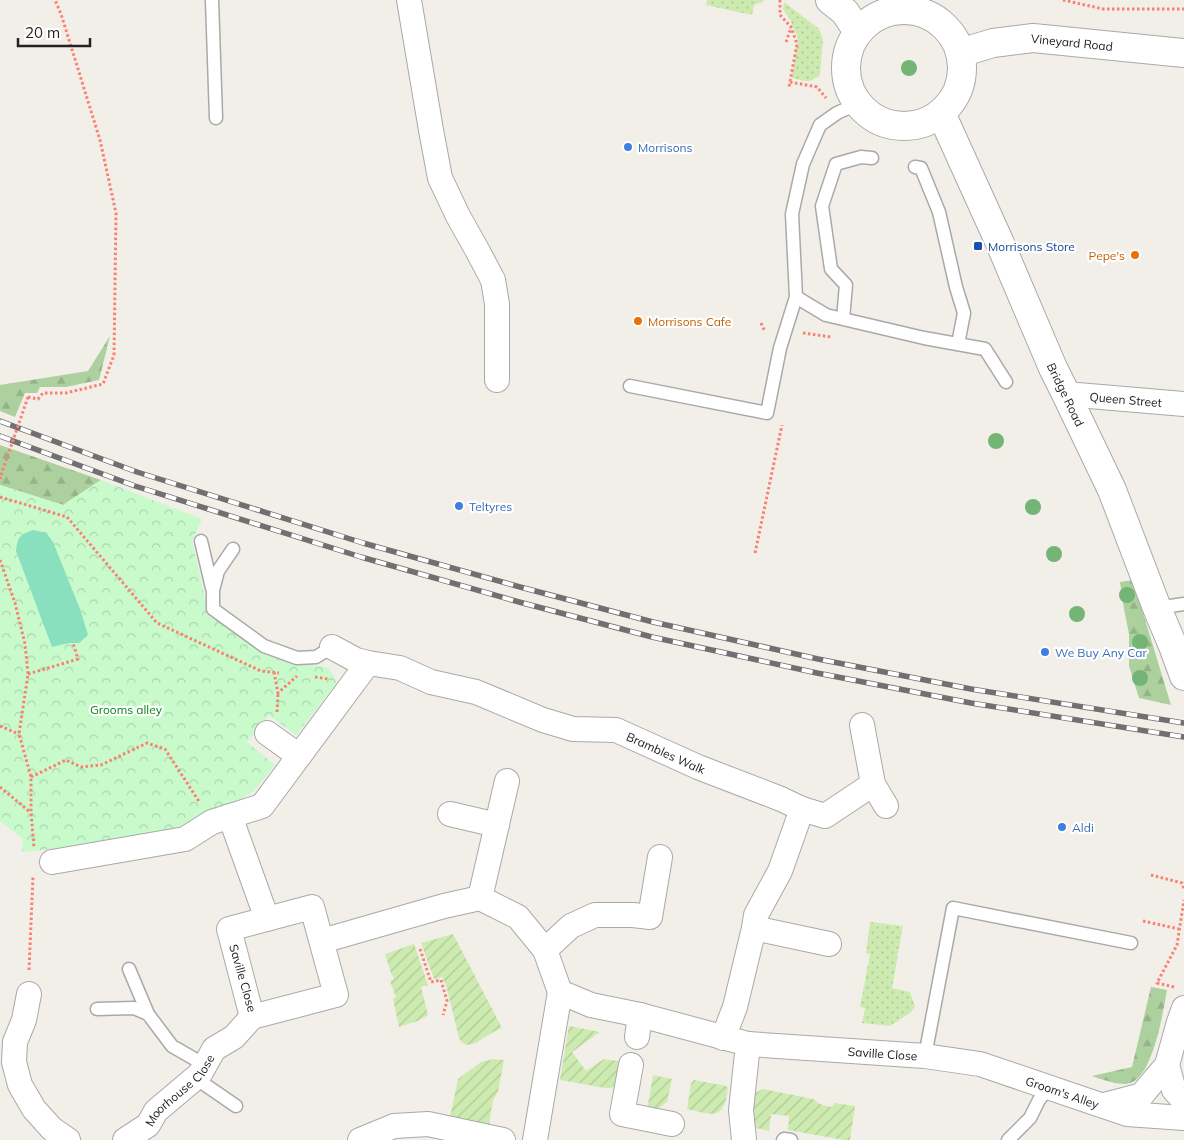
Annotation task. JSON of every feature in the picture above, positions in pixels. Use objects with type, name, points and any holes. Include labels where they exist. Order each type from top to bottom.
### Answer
[{"type":"street","points":[[409,0],[430,130],[440,178],[458,216],[493,280],[497,304],[497,380]]},
{"type":"street","points":[[830,0],[845,12],[858,32]]},
{"type":"street","points":[[906,10],[924,14],[940,23],[953,37],[960,53],[962,70],[959,86],[952,101],[941,113],[925,123],[906,127],[888,125],[871,117],[857,104],[848,87],[845,68],[848,48],[858,32],[872,19],[888,12],[906,10]]},
{"type":"street","name":"Vineyard Road","points":[[960,53],[994,43],[1033,38],[1184,53]]},
{"type":"street","name":"Bridge Road","points":[[941,113],[999,241],[1053,368],[1112,490],[1184,676]]},
{"type":"street","name":"Queen Street","points":[[1066,394],[1184,404]]},
{"type":"street","name":"Brambles Walk","points":[[332,646],[356,660],[400,668],[431,682],[476,692],[543,720],[574,729],[616,730],[698,767],[802,809],[825,816],[873,784]]},
{"type":"street","points":[[39,861],[185,839],[221,819],[262,806],[368,663]]},
{"type":"street","points":[[862,725],[873,784],[886,806]]},
{"type":"street","points":[[267,733],[299,756]]},
{"type":"street","points":[[480,898],[507,781]]},
{"type":"street","points":[[723,1038],[735,1006],[755,922],[780,872],[802,809]]},
{"type":"street","points":[[450,814],[497,825]]},
{"type":"street","points":[[221,819],[267,919]]},
{"type":"street","points":[[545,950],[570,926],[594,915],[650,917],[660,857]]},
{"type":"street","points":[[322,941],[444,906],[480,898],[518,917],[545,950],[560,992],[535,1140]]},
{"type":"street","name":"Saville Close","points":[[312,907],[336,995],[252,1017],[229,929],[267,919],[312,907]]},
{"type":"street","points":[[755,922],[829,944]]},
{"type":"street","name":"Saville Close","points":[[560,992],[639,1026],[723,1038],[748,1044],[924,1056],[980,1064],[1014,1075]]},
{"type":"street","points":[[29,994],[24,1020],[14,1042],[14,1062],[20,1085],[40,1116],[52,1129],[68,1140]]},
{"type":"street","points":[[1104,1106],[1142,1095],[1167,1065],[1179,1022],[1180,998]]},
{"type":"street","name":"Moorhouse Close","points":[[125,1140],[148,1125],[156,1111],[201,1071],[214,1049],[234,1038],[252,1017]]},
{"type":"street","points":[[744,1140],[741,1110],[748,1044]]},
{"type":"street","points":[[632,1065],[622,1114],[672,1124]]},
{"type":"street","points":[[1167,1065],[1174,1090],[1184,1101]]},
{"type":"street","name":"Groom's Alley","points":[[1014,1075],[1127,1114],[1184,1118]]},
{"type":"street","points":[[360,1140],[394,1126],[428,1124],[503,1140]]},
{"type":"lane","points":[[212,0],[216,118]]},
{"type":"lane","points":[[630,386],[767,413],[780,348],[796,297],[792,214],[803,164],[820,125],[837,112],[857,104]]},
{"type":"lane","points":[[843,319],[846,285],[831,269],[822,206],[836,164],[861,157],[872,158]]},
{"type":"lane","points":[[915,167],[922,168],[938,212],[964,313],[958,344]]},
{"type":"lane","points":[[796,297],[826,315],[924,338],[985,349],[1006,382]]},
{"type":"lane","points":[[201,541],[213,590],[213,609],[264,646],[297,658],[316,657],[332,646]]},
{"type":"lane","points":[[213,590],[218,571],[233,549]]},
{"type":"lane","points":[[1157,608],[1184,604]]},
{"type":"lane","points":[[924,1056],[953,908],[1130,943]]},
{"type":"lane","points":[[129,969],[148,1014],[172,1046],[201,1071],[204,1084],[236,1106]]},
{"type":"lane","points":[[97,1009],[134,1008],[148,1014]]},
{"type":"lane","points":[[1008,1140],[1030,1118],[1039,1100],[1050,1087]]},
{"type":"lane","points":[[783,1140],[791,1140]]},
{"type":"path","points":[[1,477],[28,397],[38,398],[43,393],[66,393],[103,384],[114,355],[116,213],[100,140],[55,0]]},
{"type":"path","points":[[780,0],[780,15],[791,27],[797,44],[789,87]]},
{"type":"path","points":[[1063,0],[1103,9],[1184,9]]},
{"type":"path","points":[[786,42],[791,27]]},
{"type":"path","points":[[790,82],[817,87]]},
{"type":"path","points":[[799,338],[801,333],[806,332],[834,338]]},
{"type":"path","points":[[755,553],[782,424]]},
{"type":"path","points":[[0,497],[67,517],[158,623],[261,671],[282,673]]},
{"type":"path","points":[[0,560],[15,603],[25,644],[28,674],[19,734],[31,777],[31,812],[34,841],[39,861],[29,994]]},
{"type":"path","points":[[28,674],[78,659],[73,643]]},
{"type":"path","points":[[274,672],[278,693],[298,675],[290,674]]},
{"type":"path","points":[[314,677],[330,679]]},
{"type":"path","points":[[0,726],[19,734]]},
{"type":"path","points":[[31,777],[66,760],[81,767],[101,765],[147,743],[165,749],[221,819]]},
{"type":"path","points":[[0,787],[31,812]]},
{"type":"path","points":[[1151,875],[1182,883],[1184,889]]},
{"type":"path","points":[[1180,998],[1158,982],[1177,946],[1184,900]]},
{"type":"path","points":[[1143,921],[1179,929]]},
{"type":"path","points":[[420,949],[431,982],[441,980],[447,1001],[444,1015]]},
{"type":"green space","points":[[707,0],[764,0],[754,5],[752,15],[706,5]]},
{"type":"green space","points":[[784,2],[819,29],[823,39],[820,75],[813,80],[807,81],[792,78],[798,38],[783,9]]},
{"type":"green space","points":[[110,336],[99,380],[66,387],[40,387],[37,393],[25,393],[15,417],[0,411],[0,385],[88,371]]},
{"type":"green space","points":[[0,445],[101,480],[63,505],[0,485]]},
{"type":"green space","name":"Grooms alley","points":[[101,480],[202,519],[192,541],[209,616],[271,656],[329,668],[337,683],[296,735],[269,715],[247,742],[275,765],[254,791],[228,807],[187,826],[106,844],[22,852],[23,839],[0,821],[0,485],[63,505]]},
{"type":"green space","points":[[33,530],[46,533],[53,542],[80,609],[88,635],[79,643],[52,647],[16,551],[20,537]]},
{"type":"green space","points":[[1133,580],[1171,705],[1139,698],[1129,666],[1129,634],[1120,582]]},
{"type":"green space","points":[[870,922],[903,926],[892,988],[910,992],[915,1007],[910,1013],[890,1026],[862,1023],[865,1008],[860,1007],[870,954],[866,953]]},
{"type":"green space","points":[[453,934],[502,1028],[470,1045],[462,1042],[459,1038],[446,985],[442,977],[434,979],[421,943]]},
{"type":"green space","points":[[414,944],[428,985],[421,987],[428,1015],[418,1021],[399,1027],[393,999],[396,997],[390,981],[394,979],[385,954]]},
{"type":"green space","points":[[1151,987],[1167,990],[1155,1044],[1150,1059],[1143,1071],[1135,1080],[1126,1084],[1114,1083],[1092,1076],[1132,1067]]},
{"type":"green space","points":[[569,1026],[600,1032],[572,1052],[586,1071],[604,1059],[624,1062],[615,1086],[605,1088],[560,1080]]},
{"type":"green space","points":[[494,1059],[504,1060],[498,1092],[493,1100],[489,1125],[450,1117],[458,1079],[481,1062]]},
{"type":"green space","points":[[653,1075],[672,1079],[667,1102],[655,1111],[647,1110]]},
{"type":"green space","points":[[694,1080],[728,1088],[724,1106],[720,1111],[710,1114],[687,1109],[691,1083]]},
{"type":"green space","points":[[763,1089],[813,1099],[822,1105],[832,1107],[835,1103],[855,1106],[850,1140],[788,1130],[789,1116],[771,1114],[769,1131],[756,1128],[750,1123],[753,1094]]},
{"type":"railway","points":[[0,421],[137,472],[363,543],[653,622],[818,659],[971,689],[1184,723]]},
{"type":"railway","points":[[0,436],[135,486],[361,557],[519,602],[652,637],[817,673],[971,703],[1184,737]]},
{"type":"place","name":"Morrisons","points":[[628,147]]},
{"type":"place","name":"Morrisons Store","points":[[978,246]]},
{"type":"place","name":"Pepe's","points":[[1135,255]]},
{"type":"place","name":"Morrisons Cafe","points":[[638,321]]},
{"type":"place","name":"Teltyres","points":[[459,506]]},
{"type":"place","name":"We Buy Any Car","points":[[1045,652]]},
{"type":"place","name":"Aldi","points":[[1062,827]]}]
